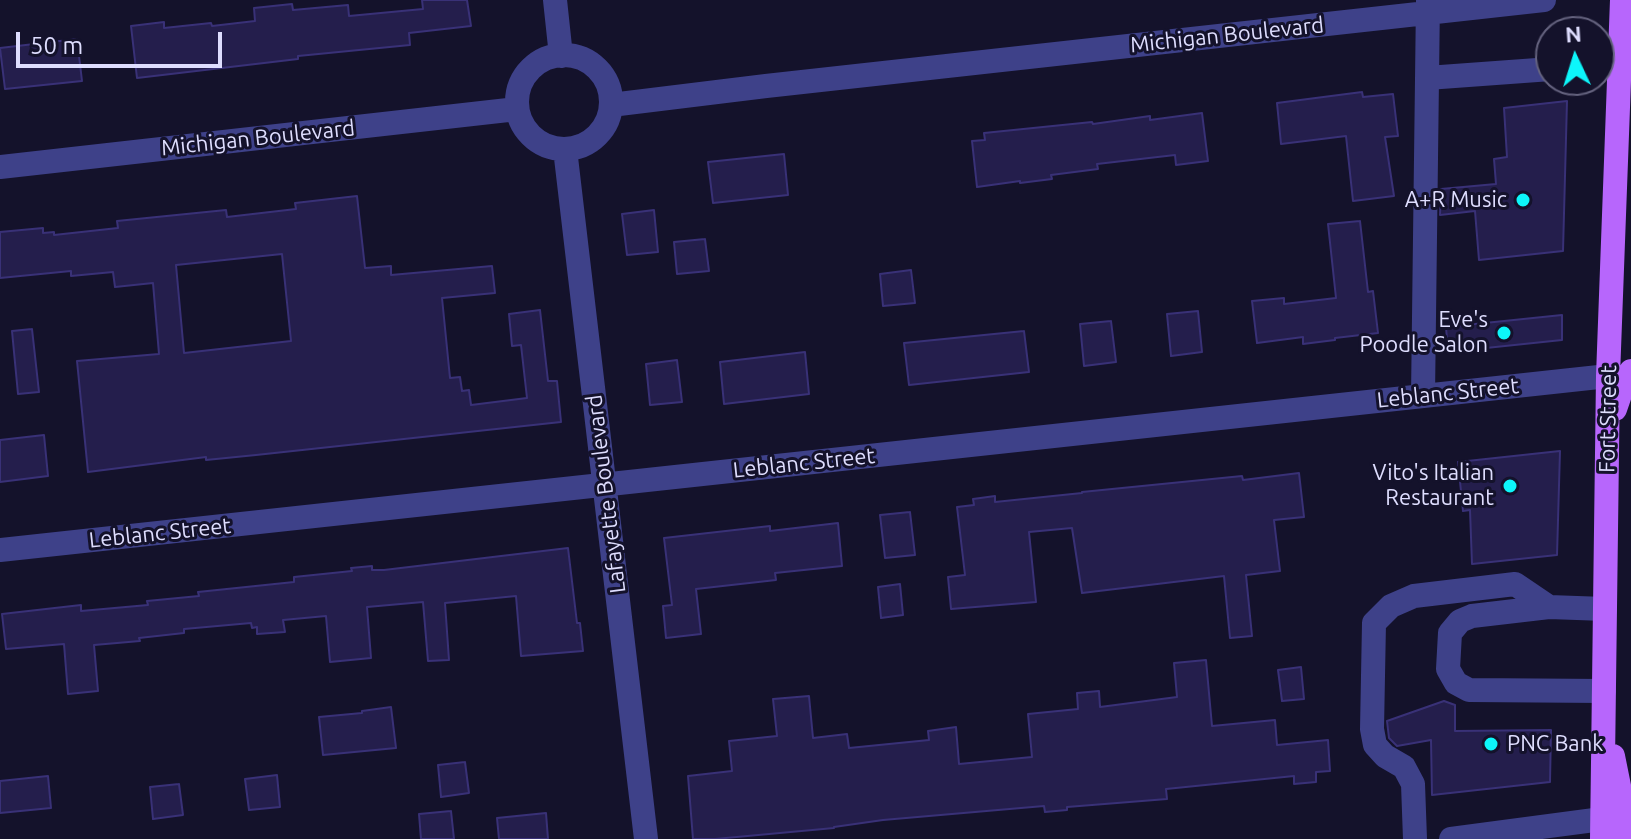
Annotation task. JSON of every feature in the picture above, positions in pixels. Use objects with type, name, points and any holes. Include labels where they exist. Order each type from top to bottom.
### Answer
[{"type":"main road","name":"Fort Street","points":[[1615,38],[1622,0]]},
{"type":"main road","name":"Fort Street","points":[[1602,829],[1607,430],[1624,383],[1620,374],[1611,96]]},
{"type":"main road","points":[[1604,701],[1626,839]]},
{"type":"street","points":[[555,0],[561,56]]},
{"type":"street","name":"Michigan Boulevard","points":[[611,105],[1428,6],[1544,0]]},
{"type":"street","points":[[1423,396],[1428,6]]},
{"type":"street","points":[[569,55],[586,61],[600,72],[608,87],[611,105],[607,122],[596,137],[580,147],[565,149],[543,145],[529,134],[519,118],[516,99],[522,81],[534,66],[547,58],[569,55]]},
{"type":"street","points":[[1427,78],[1535,70]]},
{"type":"street","name":"Michigan Boulevard","points":[[0,167],[517,109]]},
{"type":"street","name":"Lafayette Boulevard","points":[[565,149],[646,839]]},
{"type":"street","name":"Leblanc Street","points":[[0,550],[1620,374]]},
{"type":"street","points":[[1415,839],[1413,784],[1404,767],[1385,756],[1375,745],[1372,729],[1374,623],[1391,606],[1414,596],[1515,584],[1549,607]]},
{"type":"street","points":[[1604,701],[1469,690],[1456,683],[1448,669],[1450,633],[1460,621],[1472,616],[1549,607],[1605,609]]},
{"type":"street","points":[[1451,839],[1602,829]]},
{"type":"building","points":[[422,0],[467,0],[471,26],[409,33],[410,45],[298,56],[298,59],[137,78],[131,26],[164,22],[164,28],[255,21],[254,8],[292,4],[293,10],[348,5],[349,16],[423,9]]},
{"type":"building","points":[[77,39],[82,81],[5,89],[0,48]]},
{"type":"building","points":[[1362,92],[1363,97],[1393,94],[1398,136],[1385,137],[1394,196],[1353,201],[1346,136],[1281,144],[1277,103]]},
{"type":"building","points":[[1567,101],[1563,251],[1479,260],[1475,211],[1440,215],[1441,189],[1496,184],[1494,159],[1507,157],[1504,108]]},
{"type":"building","points":[[1202,113],[1208,161],[1176,165],[1175,155],[1097,164],[1098,169],[1051,175],[1052,179],[977,187],[972,141],[985,140],[984,133]]},
{"type":"building","points":[[784,154],[788,195],[713,203],[708,162]]},
{"type":"building","points":[[357,196],[365,268],[391,266],[391,275],[492,266],[495,293],[442,298],[450,378],[460,377],[462,391],[469,390],[471,405],[527,398],[521,345],[512,346],[509,314],[540,310],[548,381],[557,381],[561,422],[206,460],[206,457],[88,472],[77,361],[159,354],[153,283],[115,287],[113,272],[71,276],[71,271],[0,278],[0,232],[43,228],[43,233],[54,232],[54,235],[118,228],[117,221],[226,210],[227,217],[296,209],[295,203]],"holes":[[[282,254],[291,341],[184,353],[176,265]]]},
{"type":"building","points":[[654,210],[658,252],[627,255],[622,214]]},
{"type":"building","points":[[1360,221],[1368,292],[1373,291],[1378,333],[1303,344],[1303,337],[1257,343],[1252,301],[1284,298],[1284,304],[1336,298],[1328,224]]},
{"type":"building","points":[[705,239],[709,271],[677,274],[674,242]]},
{"type":"building","points":[[911,270],[915,303],[883,306],[880,274]]},
{"type":"building","points":[[1198,311],[1202,352],[1171,356],[1167,314]]},
{"type":"building","name":"Eve's Poodle Salon","points":[[1562,315],[1562,340],[1448,352],[1446,327]]},
{"type":"building","points":[[1111,321],[1116,362],[1084,366],[1080,324]]},
{"type":"building","points":[[32,329],[39,392],[18,394],[12,331]]},
{"type":"building","points":[[1024,331],[1029,372],[909,385],[904,343]]},
{"type":"building","points":[[805,352],[809,394],[724,404],[720,362]]},
{"type":"building","points":[[677,360],[682,402],[650,405],[646,364]]},
{"type":"building","points":[[44,435],[48,476],[0,482],[0,440]]},
{"type":"building","name":"Vito's Italian Restaurant","points":[[1560,451],[1557,555],[1472,564],[1470,510],[1463,511],[1458,462]]},
{"type":"building","points":[[1299,473],[1304,517],[1274,520],[1280,571],[1246,575],[1252,636],[1230,638],[1224,576],[1082,593],[1072,528],[1029,532],[1036,602],[951,609],[948,577],[965,575],[957,507],[974,505],[973,499],[995,496],[995,502],[1242,476],[1243,480]]},
{"type":"building","points":[[910,512],[915,555],[885,558],[880,515]]},
{"type":"building","points":[[838,523],[842,566],[775,573],[776,580],[696,589],[701,634],[666,638],[663,606],[672,605],[664,538],[770,526],[770,531]]},
{"type":"building","points":[[568,548],[583,651],[521,656],[516,596],[445,603],[449,660],[428,661],[423,602],[367,607],[371,658],[330,662],[326,616],[283,620],[285,632],[257,634],[257,627],[252,628],[251,623],[184,629],[184,633],[139,638],[140,641],[94,645],[98,691],[68,694],[64,644],[6,649],[2,614],[81,605],[81,611],[148,605],[147,601],[294,582],[294,577],[352,571],[351,568],[372,566],[372,570],[384,570]]},
{"type":"building","points":[[900,584],[903,615],[881,618],[878,587]]},
{"type":"building","points":[[1206,660],[1212,726],[1275,720],[1277,745],[1328,740],[1330,771],[1316,772],[1316,782],[1294,784],[1294,776],[1166,789],[1167,799],[1067,807],[1067,810],[1045,812],[1044,806],[693,839],[688,776],[732,771],[729,741],[777,736],[773,699],[809,696],[813,738],[847,734],[849,748],[929,740],[928,731],[956,727],[959,764],[1032,757],[1028,714],[1078,709],[1077,693],[1099,691],[1100,707],[1177,697],[1174,663]]},
{"type":"building","points":[[1301,667],[1304,699],[1282,701],[1278,670]]},
{"type":"building","name":"PNC Bank","points":[[1444,701],[1455,705],[1455,731],[1551,730],[1550,782],[1432,795],[1431,740],[1397,746],[1389,738],[1387,721]]},
{"type":"building","points":[[391,707],[396,748],[323,755],[319,717]]},
{"type":"building","points":[[465,762],[469,793],[441,797],[438,765]]},
{"type":"building","points":[[277,775],[280,807],[249,810],[245,779]]},
{"type":"building","points":[[48,776],[51,808],[0,813],[0,781]]},
{"type":"building","points":[[179,784],[183,815],[153,819],[150,787]]},
{"type":"building","points":[[451,811],[454,839],[421,839],[419,814]]},
{"type":"building","points":[[546,813],[548,839],[499,839],[497,818]]},
{"type":"place","name":"A+R Music","points":[[1523,200]]},
{"type":"place","name":"Eve's Poodle Salon","points":[[1504,333]]},
{"type":"place","name":"Vito's Italian Restaurant","points":[[1510,486]]},
{"type":"place","name":"PNC Bank","points":[[1491,744]]}]
